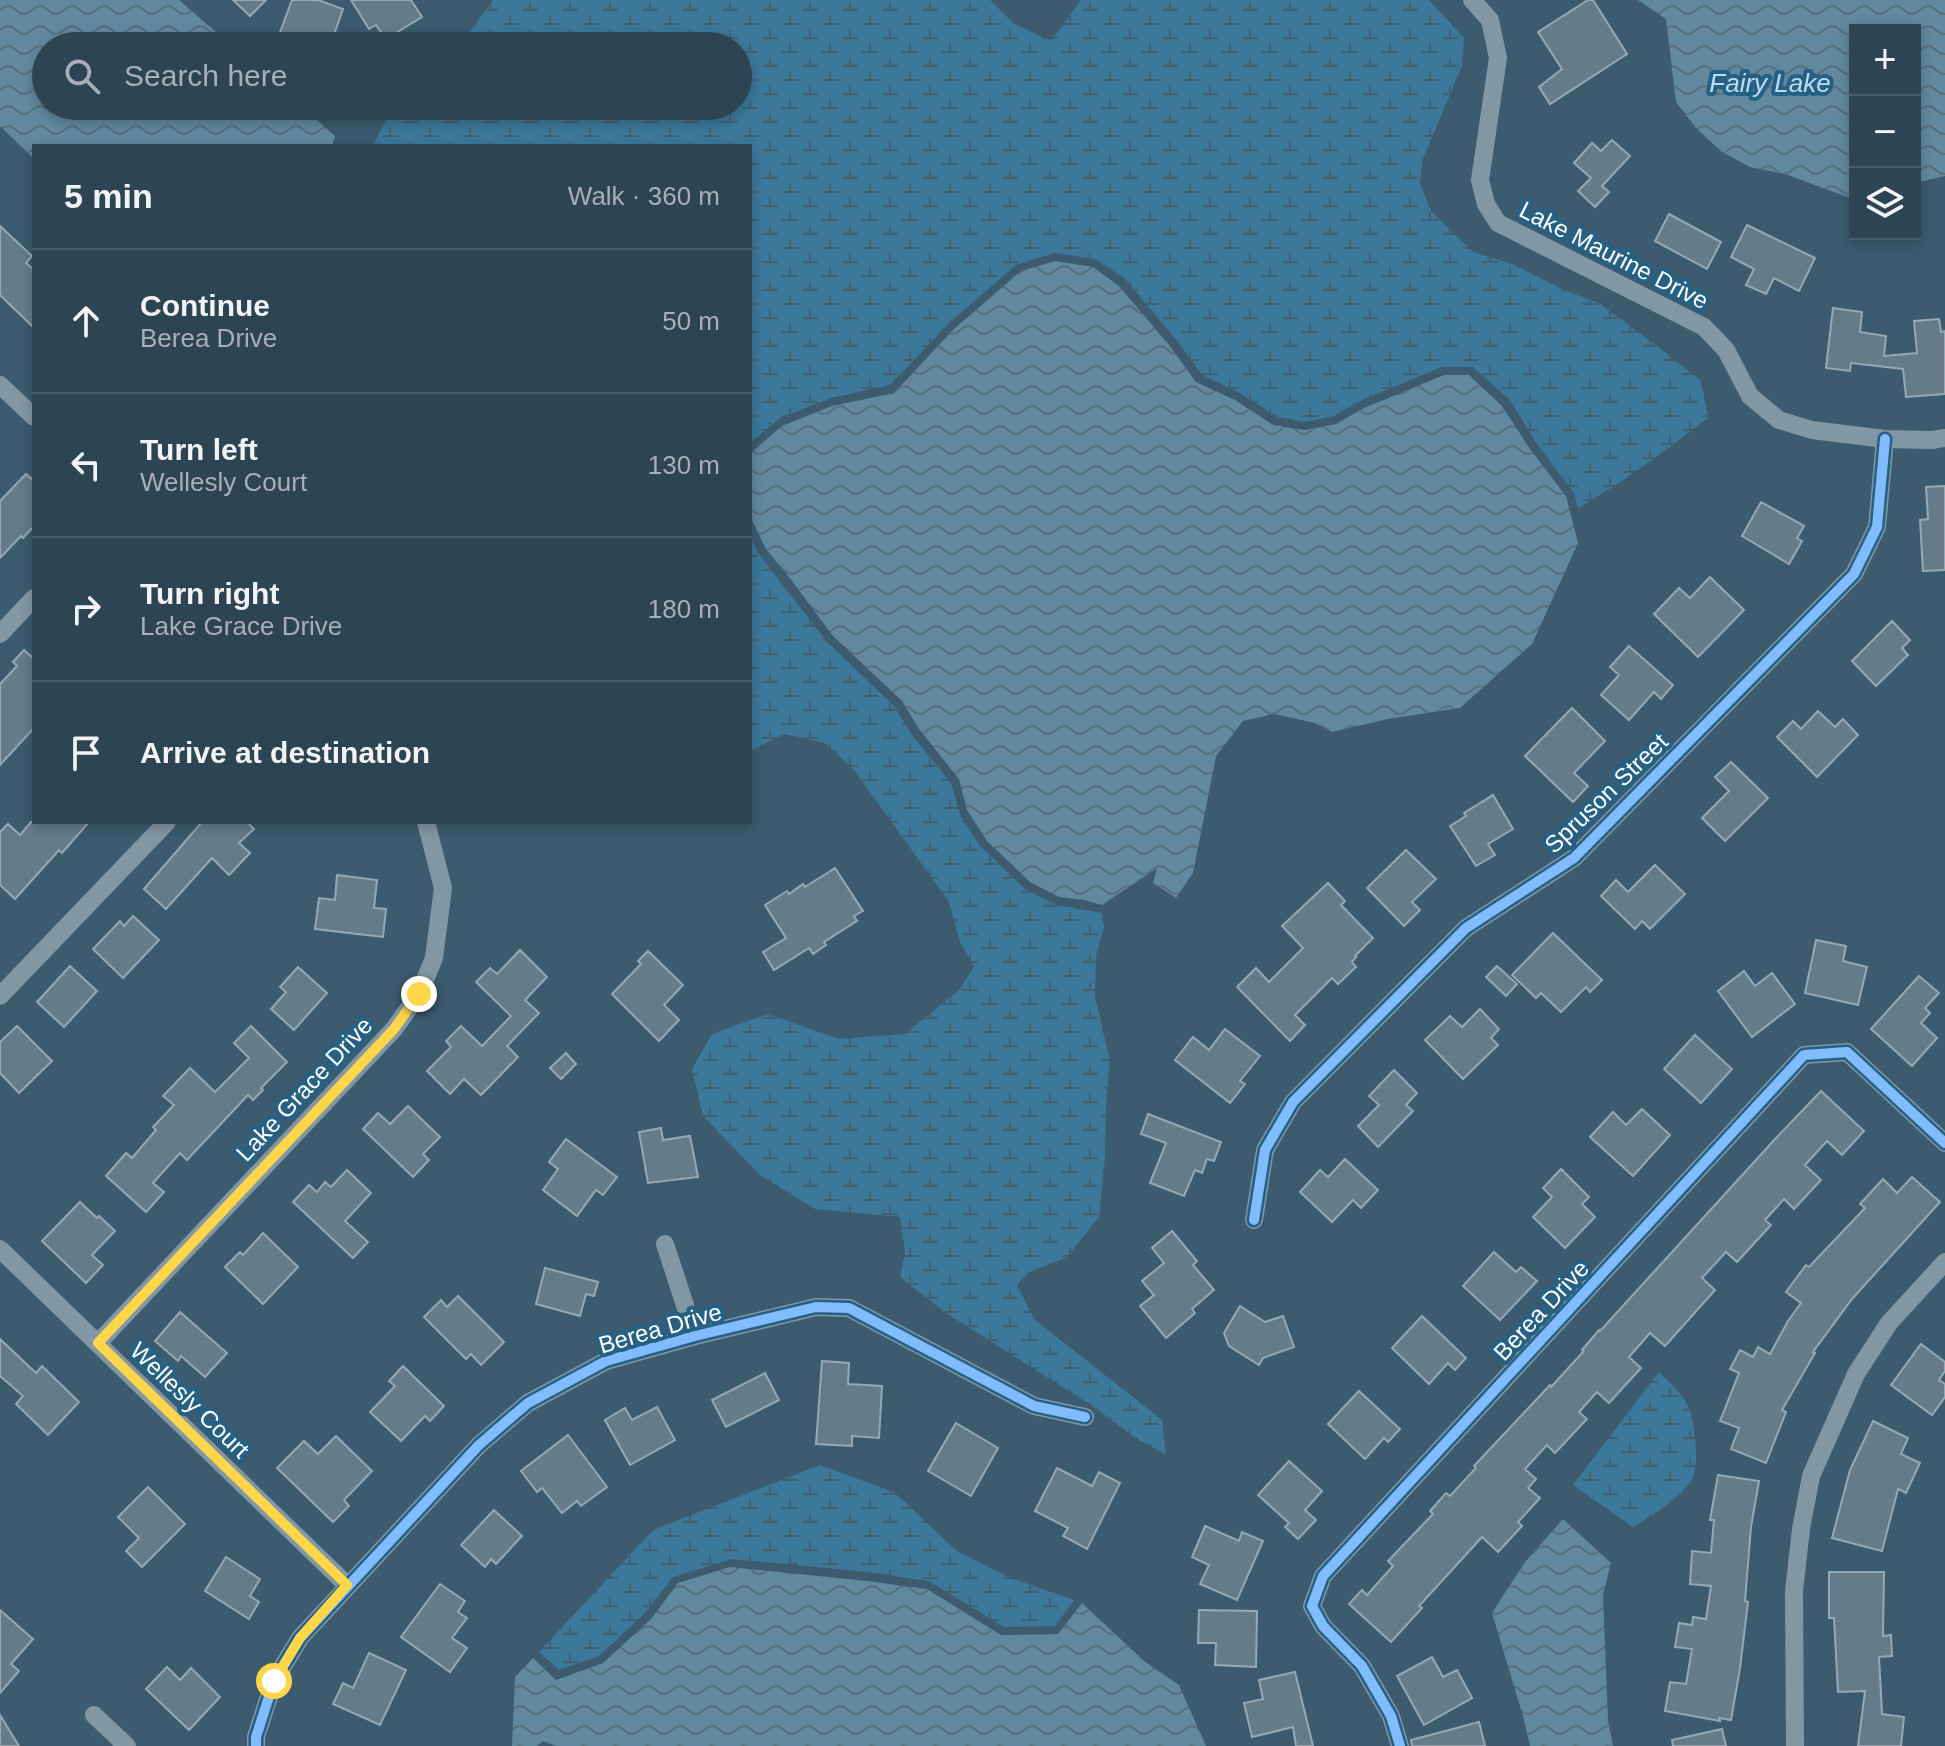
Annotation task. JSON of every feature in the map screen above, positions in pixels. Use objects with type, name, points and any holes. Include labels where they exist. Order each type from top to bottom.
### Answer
[{"type":"street","name":"Lake Maurine Drive","points":[[1472,0],[1490,20],[1498,58],[1480,180],[1486,204],[1498,223],[1704,327],[1726,350],[1750,396],[1779,420],[1812,430],[1885,439],[1945,438]]},
{"type":"street","points":[[0,385],[32,415]]},
{"type":"street","name":"Spruson Street","points":[[1254,1220],[1265,1150],[1293,1102],[1466,928],[1574,858],[1854,574],[1877,527],[1885,439]]},
{"type":"street","points":[[0,634],[32,600]]},
{"type":"street","points":[[0,996],[165,824]]},
{"type":"street","name":"Lake Grace Drive","points":[[98,1343],[394,1029],[419,994],[434,958],[443,888],[427,824]]},
{"type":"street","name":"Berea Drive","points":[[1400,1746],[1391,1716],[1362,1666],[1323,1626],[1312,1606],[1323,1576],[1804,1055],[1847,1052],[1945,1143]]},
{"type":"street","points":[[665,1244],[695,1336]]},
{"type":"street","name":"Wellesly Court","points":[[0,1249],[347,1585]]},
{"type":"street","points":[[1795,1746],[1794,1591],[1811,1476],[1856,1374],[1889,1323],[1945,1262]]},
{"type":"street","name":"Berea Drive","points":[[256,1746],[256,1737],[274,1681],[300,1638],[347,1585],[479,1445],[528,1403],[606,1361],[816,1307],[849,1308],[1034,1406],[1085,1417]]},
{"type":"street","points":[[94,1715],[127,1746]]},
{"type":"green space","points":[[493,0],[990,0],[1013,23],[1051,41],[1081,0],[1429,0],[1464,38],[1462,66],[1422,161],[1420,183],[1431,211],[1473,252],[1512,264],[1566,291],[1599,303],[1657,346],[1700,380],[1708,418],[1628,477],[1578,508],[1574,493],[1537,444],[1510,400],[1473,367],[1442,367],[1362,400],[1334,416],[1306,422],[1277,417],[1240,393],[1202,375],[1124,278],[1095,259],[1054,253],[1016,265],[949,323],[890,385],[831,398],[780,418],[752,441],[752,144],[374,144],[386,120],[752,120],[752,32],[469,32]]},
{"type":"green space","points":[[752,540],[758,553],[827,642],[895,707],[912,735],[951,783],[960,815],[980,846],[1025,889],[1057,905],[1102,913],[1104,927],[1096,956],[1095,997],[1110,1060],[1099,1217],[1066,1258],[1029,1272],[1017,1285],[1034,1319],[1162,1420],[1166,1455],[943,1311],[900,1277],[905,1252],[900,1217],[815,1209],[760,1175],[703,1116],[692,1069],[712,1034],[768,1014],[839,1039],[905,1034],[959,990],[974,967],[960,942],[949,902],[855,771],[825,743],[784,734],[752,750]]},
{"type":"green space","points":[[1659,1372],[1691,1412],[1696,1464],[1692,1479],[1673,1500],[1633,1527],[1573,1485]]},
{"type":"green space","points":[[820,1465],[894,1492],[957,1551],[1011,1578],[1074,1600],[1055,1626],[1004,1627],[929,1581],[732,1559],[673,1577],[645,1613],[599,1656],[559,1670],[539,1652],[653,1530]]},
{"type":"water","points":[[0,0],[179,0],[216,32],[32,32],[32,120],[317,120],[335,136],[333,144],[32,144],[32,157],[0,126]]},
{"type":"water","name":"Fairy Lake","points":[[1638,0],[1945,0],[1945,176],[1921,182],[1921,24],[1849,24],[1849,198],[1788,175],[1750,167],[1722,152],[1696,128],[1676,102],[1666,19]]},
{"type":"water","points":[[1055,261],[1093,267],[1119,286],[1196,382],[1235,400],[1273,425],[1305,430],[1336,424],[1364,408],[1444,375],[1469,375],[1502,406],[1566,496],[1578,543],[1532,644],[1460,708],[1388,719],[1332,732],[1315,723],[1274,714],[1243,721],[1216,756],[1193,873],[1176,898],[1153,883],[1157,868],[1102,905],[1059,897],[1030,882],[987,841],[967,810],[959,779],[919,729],[902,701],[833,636],[766,549],[752,520],[752,452],[782,426],[832,406],[894,393],[954,329],[1021,271]]},
{"type":"water","points":[[1563,1519],[1611,1563],[1603,1595],[1608,1720],[1613,1746],[1530,1746],[1492,1613],[1525,1562]]},
{"type":"water","points":[[730,1567],[927,1589],[1001,1635],[1058,1634],[1082,1603],[1144,1661],[1179,1685],[1206,1746],[556,1746],[543,1741],[537,1746],[512,1746],[515,1677],[533,1658],[556,1680],[603,1663],[651,1619],[678,1583]]},
{"type":"building","points":[[233,0],[266,0],[250,16]]},
{"type":"building","points":[[292,0],[318,0],[343,9],[335,32],[280,32]]},
{"type":"building","points":[[351,0],[411,0],[422,17],[397,32],[381,32],[376,25],[369,29]]},
{"type":"building","points":[[1588,0],[1593,0],[1627,54],[1550,104],[1539,87],[1562,69],[1538,32]]},
{"type":"building","points":[[1612,140],[1630,156],[1602,186],[1609,192],[1595,207],[1578,191],[1591,178],[1574,163],[1592,143],[1601,151]]},
{"type":"building","points":[[1669,214],[1721,242],[1707,269],[1655,241]]},
{"type":"building","points":[[1747,225],[1815,258],[1799,291],[1774,278],[1766,294],[1746,285],[1754,269],[1731,257]]},
{"type":"building","points":[[0,226],[32,256],[26,263],[32,268],[32,326],[0,295]]},
{"type":"building","points":[[1833,308],[1862,312],[1860,332],[1886,336],[1884,356],[1917,353],[1914,321],[1939,319],[1941,332],[1945,331],[1945,394],[1906,397],[1903,369],[1851,363],[1850,371],[1826,368]]},
{"type":"building","points":[[26,474],[32,479],[32,528],[0,558],[0,501]]},
{"type":"building","points":[[1945,486],[1945,570],[1923,571],[1920,520],[1928,519],[1926,487]]},
{"type":"building","points":[[1761,502],[1804,526],[1797,538],[1802,541],[1789,564],[1742,536]]},
{"type":"building","points":[[1710,577],[1744,610],[1698,657],[1654,614],[1679,588],[1690,598]]},
{"type":"building","points":[[1892,621],[1910,640],[1902,648],[1908,655],[1876,686],[1852,661]]},
{"type":"building","points":[[1629,646],[1673,685],[1661,699],[1654,692],[1629,720],[1601,695],[1619,675],[1610,667]]},
{"type":"building","points":[[24,650],[32,657],[32,730],[0,765],[0,684],[17,666],[13,662]]},
{"type":"building","points":[[1572,708],[1605,741],[1574,773],[1588,786],[1573,802],[1525,756]]},
{"type":"building","points":[[1818,711],[1835,727],[1843,719],[1858,735],[1817,777],[1777,737],[1793,721],[1801,729]]},
{"type":"building","points":[[1731,762],[1768,798],[1725,841],[1702,818],[1729,791],[1715,777]]},
{"type":"building","points":[[1493,795],[1513,829],[1488,844],[1495,855],[1476,866],[1450,826]]},
{"type":"building","points":[[31,822],[87,824],[15,899],[0,885],[0,832],[8,824],[20,835]]},
{"type":"building","points":[[200,824],[249,824],[254,829],[239,843],[250,853],[229,875],[212,858],[166,909],[144,889]]},
{"type":"building","points":[[1406,850],[1436,879],[1412,902],[1420,910],[1404,926],[1367,888]]},
{"type":"building","points":[[1655,865],[1685,894],[1650,929],[1642,921],[1635,929],[1601,896],[1616,880],[1628,892]]},
{"type":"building","points":[[835,868],[863,911],[854,916],[857,921],[824,942],[826,945],[813,954],[809,948],[774,970],[763,952],[786,938],[765,905],[787,891],[789,894],[803,884],[805,887]]},
{"type":"building","points":[[337,875],[377,880],[374,908],[386,909],[383,937],[315,929],[319,898],[335,900]]},
{"type":"building","points":[[1328,883],[1345,901],[1341,905],[1373,938],[1355,956],[1352,962],[1356,967],[1338,984],[1332,978],[1295,1015],[1305,1025],[1290,1041],[1237,987],[1256,968],[1269,982],[1303,948],[1282,926]]},
{"type":"building","points":[[133,916],[159,940],[123,978],[93,949],[120,921],[124,926]]},
{"type":"building","points":[[1553,933],[1602,980],[1590,992],[1586,987],[1561,1012],[1541,993],[1536,998],[1512,975]]},
{"type":"building","points":[[1816,940],[1846,946],[1843,961],[1867,967],[1858,1005],[1805,993]]},
{"type":"building","points":[[520,950],[547,977],[525,1000],[539,1013],[507,1046],[518,1057],[481,1095],[464,1079],[450,1094],[427,1071],[451,1047],[446,1041],[461,1026],[482,1046],[511,1016],[476,982],[490,968],[497,974]]},
{"type":"building","points":[[648,951],[683,985],[664,1005],[679,1020],[659,1041],[612,994],[641,964],[638,961]]},
{"type":"building","points":[[70,966],[97,991],[64,1027],[37,1002]]},
{"type":"building","points":[[1497,966],[1517,984],[1506,996],[1486,977]]},
{"type":"building","points":[[298,967],[327,993],[294,1030],[271,1009],[286,992],[280,987]]},
{"type":"building","points":[[1744,971],[1755,986],[1772,973],[1795,1004],[1752,1037],[1718,991]]},
{"type":"building","points":[[1919,976],[1939,993],[1925,1008],[1930,1013],[1921,1023],[1937,1038],[1912,1066],[1871,1029]]},
{"type":"building","points":[[1480,1009],[1499,1029],[1491,1038],[1498,1045],[1463,1079],[1425,1040],[1450,1016],[1462,1027]]},
{"type":"building","points":[[17,1026],[52,1061],[19,1093],[0,1073],[0,1042]]},
{"type":"building","points":[[251,1026],[287,1062],[253,1100],[248,1095],[187,1160],[180,1153],[153,1183],[164,1192],[146,1212],[106,1176],[126,1153],[132,1158],[156,1130],[153,1127],[174,1105],[163,1096],[190,1068],[215,1092],[249,1058],[234,1043]]},
{"type":"building","points":[[1225,1029],[1260,1056],[1240,1081],[1245,1084],[1230,1103],[1175,1060],[1193,1037],[1209,1050]]},
{"type":"building","points":[[1695,1035],[1732,1069],[1701,1103],[1664,1069]]},
{"type":"building","points":[[566,1053],[576,1064],[561,1079],[550,1068]]},
{"type":"building","points":[[1394,1070],[1417,1093],[1406,1105],[1413,1111],[1378,1147],[1358,1126],[1379,1105],[1369,1096]]},
{"type":"building","points":[[1821,1091],[1864,1131],[1842,1155],[1827,1141],[1805,1165],[1821,1180],[1794,1209],[1784,1199],[1765,1220],[1771,1225],[1737,1262],[1726,1252],[1702,1278],[1715,1290],[1665,1346],[1650,1333],[1629,1357],[1641,1368],[1609,1403],[1597,1392],[1579,1412],[1587,1419],[1555,1453],[1547,1445],[1525,1469],[1536,1479],[1528,1488],[1540,1498],[1518,1522],[1522,1526],[1498,1552],[1482,1537],[1419,1606],[1422,1608],[1391,1642],[1349,1604],[1362,1590],[1367,1595],[1393,1566],[1388,1561],[1433,1514],[1430,1511],[1446,1493],[1450,1496],[1476,1468],[1474,1466],[1551,1387],[1599,1330]]},
{"type":"building","points":[[408,1106],[440,1137],[423,1154],[429,1160],[413,1177],[363,1129],[378,1113],[390,1124]]},
{"type":"building","points":[[1642,1109],[1670,1135],[1633,1176],[1590,1137],[1613,1112],[1626,1125]]},
{"type":"building","points":[[1148,1114],[1221,1142],[1214,1161],[1207,1159],[1202,1173],[1195,1170],[1184,1196],[1150,1183],[1166,1143],[1141,1134]]},
{"type":"building","points":[[661,1128],[663,1140],[690,1136],[698,1177],[648,1183],[639,1132]]},
{"type":"building","points":[[566,1139],[617,1177],[603,1195],[596,1190],[577,1216],[543,1190],[558,1169],[549,1162]]},
{"type":"building","points":[[1345,1159],[1378,1190],[1361,1208],[1353,1200],[1332,1222],[1300,1192],[1320,1170],[1328,1177]]},
{"type":"building","points":[[1561,1169],[1589,1197],[1582,1204],[1595,1217],[1565,1248],[1533,1217],[1552,1197],[1543,1188]]},
{"type":"building","points":[[347,1170],[371,1193],[345,1221],[368,1242],[353,1258],[293,1202],[309,1185],[317,1192],[325,1182],[331,1187]]},
{"type":"building","points":[[1912,1177],[1940,1202],[1852,1299],[1813,1352],[1782,1410],[1786,1412],[1766,1463],[1731,1449],[1739,1428],[1720,1421],[1739,1373],[1730,1369],[1740,1350],[1753,1357],[1758,1347],[1770,1354],[1801,1303],[1786,1292],[1806,1265],[1809,1267],[1865,1208],[1860,1204],[1883,1179],[1897,1193]]},
{"type":"building","points":[[80,1202],[115,1231],[92,1255],[103,1265],[86,1283],[42,1241]]},
{"type":"building","points":[[1172,1231],[1197,1261],[1193,1265],[1214,1290],[1192,1309],[1195,1313],[1166,1338],[1140,1306],[1154,1295],[1142,1281],[1164,1263],[1152,1248]]},
{"type":"building","points":[[263,1233],[298,1267],[263,1304],[225,1267],[240,1252],[243,1255]]},
{"type":"building","points":[[1494,1252],[1516,1272],[1521,1267],[1537,1281],[1500,1320],[1463,1286]]},
{"type":"building","points":[[545,1268],[598,1282],[594,1296],[586,1294],[580,1316],[536,1304]]},
{"type":"building","points":[[458,1296],[504,1342],[481,1365],[471,1354],[466,1359],[424,1317],[441,1300],[447,1307]]},
{"type":"building","points":[[1240,1306],[1265,1322],[1283,1316],[1294,1347],[1263,1358],[1259,1365],[1229,1346],[1224,1333]]},
{"type":"building","points":[[180,1312],[227,1353],[205,1377],[181,1356],[178,1361],[155,1341]]},
{"type":"building","points":[[1422,1316],[1466,1358],[1455,1370],[1448,1363],[1429,1384],[1392,1348]]},
{"type":"building","points":[[0,1339],[36,1373],[42,1366],[79,1402],[48,1435],[16,1404],[23,1396],[0,1376]]},
{"type":"building","points":[[1921,1344],[1945,1362],[1945,1371],[1939,1380],[1945,1384],[1945,1397],[1932,1415],[1891,1385]]},
{"type":"building","points":[[822,1361],[849,1363],[848,1384],[882,1386],[879,1438],[852,1436],[852,1446],[816,1444]]},
{"type":"building","points":[[403,1366],[444,1406],[430,1421],[425,1416],[401,1441],[370,1412],[395,1386],[389,1381]]},
{"type":"building","points":[[765,1373],[779,1400],[726,1427],[712,1400]]},
{"type":"building","points":[[1359,1391],[1400,1429],[1388,1442],[1384,1438],[1365,1459],[1328,1424]]},
{"type":"building","points":[[657,1407],[675,1440],[630,1465],[605,1420],[625,1408],[632,1420]]},
{"type":"building","points":[[1873,1421],[1908,1438],[1901,1454],[1920,1463],[1906,1493],[1898,1489],[1882,1551],[1832,1538],[1850,1470]]},
{"type":"building","points":[[956,1423],[998,1448],[971,1496],[928,1471]]},
{"type":"building","points":[[568,1435],[607,1487],[581,1506],[577,1501],[562,1513],[542,1488],[537,1492],[521,1471]]},
{"type":"building","points":[[336,1436],[372,1471],[344,1500],[349,1506],[333,1522],[277,1468],[304,1441],[318,1454]]},
{"type":"building","points":[[1289,1461],[1322,1491],[1305,1510],[1316,1520],[1298,1539],[1285,1527],[1289,1523],[1258,1495]]},
{"type":"building","points":[[1057,1468],[1092,1486],[1099,1472],[1120,1483],[1087,1549],[1063,1536],[1068,1528],[1035,1511]]},
{"type":"building","points":[[1718,1475],[1759,1481],[1751,1527],[1745,1601],[1748,1602],[1740,1668],[1731,1720],[1719,1718],[1720,1721],[1665,1711],[1670,1682],[1686,1684],[1692,1649],[1675,1647],[1679,1623],[1692,1625],[1693,1617],[1706,1619],[1711,1586],[1690,1584],[1692,1551],[1711,1553],[1714,1520],[1710,1520]]},
{"type":"building","points":[[148,1487],[185,1524],[142,1567],[126,1551],[139,1538],[118,1517]]},
{"type":"building","points":[[494,1510],[522,1536],[496,1564],[491,1559],[485,1567],[461,1545]]},
{"type":"building","points":[[1205,1526],[1239,1541],[1242,1532],[1263,1541],[1237,1600],[1200,1584],[1209,1565],[1192,1557]]},
{"type":"building","points":[[226,1557],[260,1579],[250,1596],[259,1602],[249,1619],[205,1591]]},
{"type":"building","points":[[1829,1572],[1884,1572],[1883,1636],[1891,1635],[1892,1656],[1879,1657],[1882,1714],[1904,1717],[1901,1746],[1858,1746],[1865,1691],[1838,1692],[1834,1618],[1829,1618]]},
{"type":"building","points":[[440,1584],[465,1601],[458,1612],[467,1618],[452,1638],[467,1648],[450,1672],[401,1637]]},
{"type":"building","points":[[0,1610],[33,1639],[11,1664],[19,1671],[0,1693]]},
{"type":"building","points":[[1199,1610],[1257,1611],[1256,1667],[1215,1665],[1216,1643],[1198,1643]]},
{"type":"building","points":[[369,1653],[406,1670],[380,1725],[333,1704],[343,1683],[353,1688]]},
{"type":"building","points":[[1432,1657],[1443,1677],[1457,1670],[1472,1698],[1424,1725],[1397,1676]]},
{"type":"building","points":[[167,1667],[180,1680],[191,1668],[220,1697],[189,1730],[146,1689]]},
{"type":"building","points":[[1295,1672],[1313,1746],[1296,1746],[1293,1727],[1252,1737],[1244,1703],[1263,1699],[1259,1680]]},
{"type":"building","points":[[0,1715],[19,1746],[0,1746]]},
{"type":"building","points":[[1479,1722],[1485,1746],[1412,1746],[1411,1740]]},
{"type":"building","points":[[1722,1729],[1726,1746],[1673,1746],[1672,1740]]},
{"type":"cycle path","points":[[1254,1220],[1265,1150],[1293,1102],[1466,928],[1574,858],[1854,574],[1877,527],[1885,439]]},
{"type":"cycle path","points":[[1400,1746],[1391,1716],[1362,1666],[1323,1626],[1312,1606],[1323,1576],[1804,1055],[1847,1052],[1945,1143]]},
{"type":"cycle path","points":[[256,1746],[256,1737],[274,1681],[300,1638],[479,1445],[528,1403],[606,1361],[816,1307],[849,1308],[1034,1406],[1085,1417]]},
{"type":"route","points":[[274,1681],[300,1638],[347,1585],[98,1343],[394,1029],[419,994]]}]
